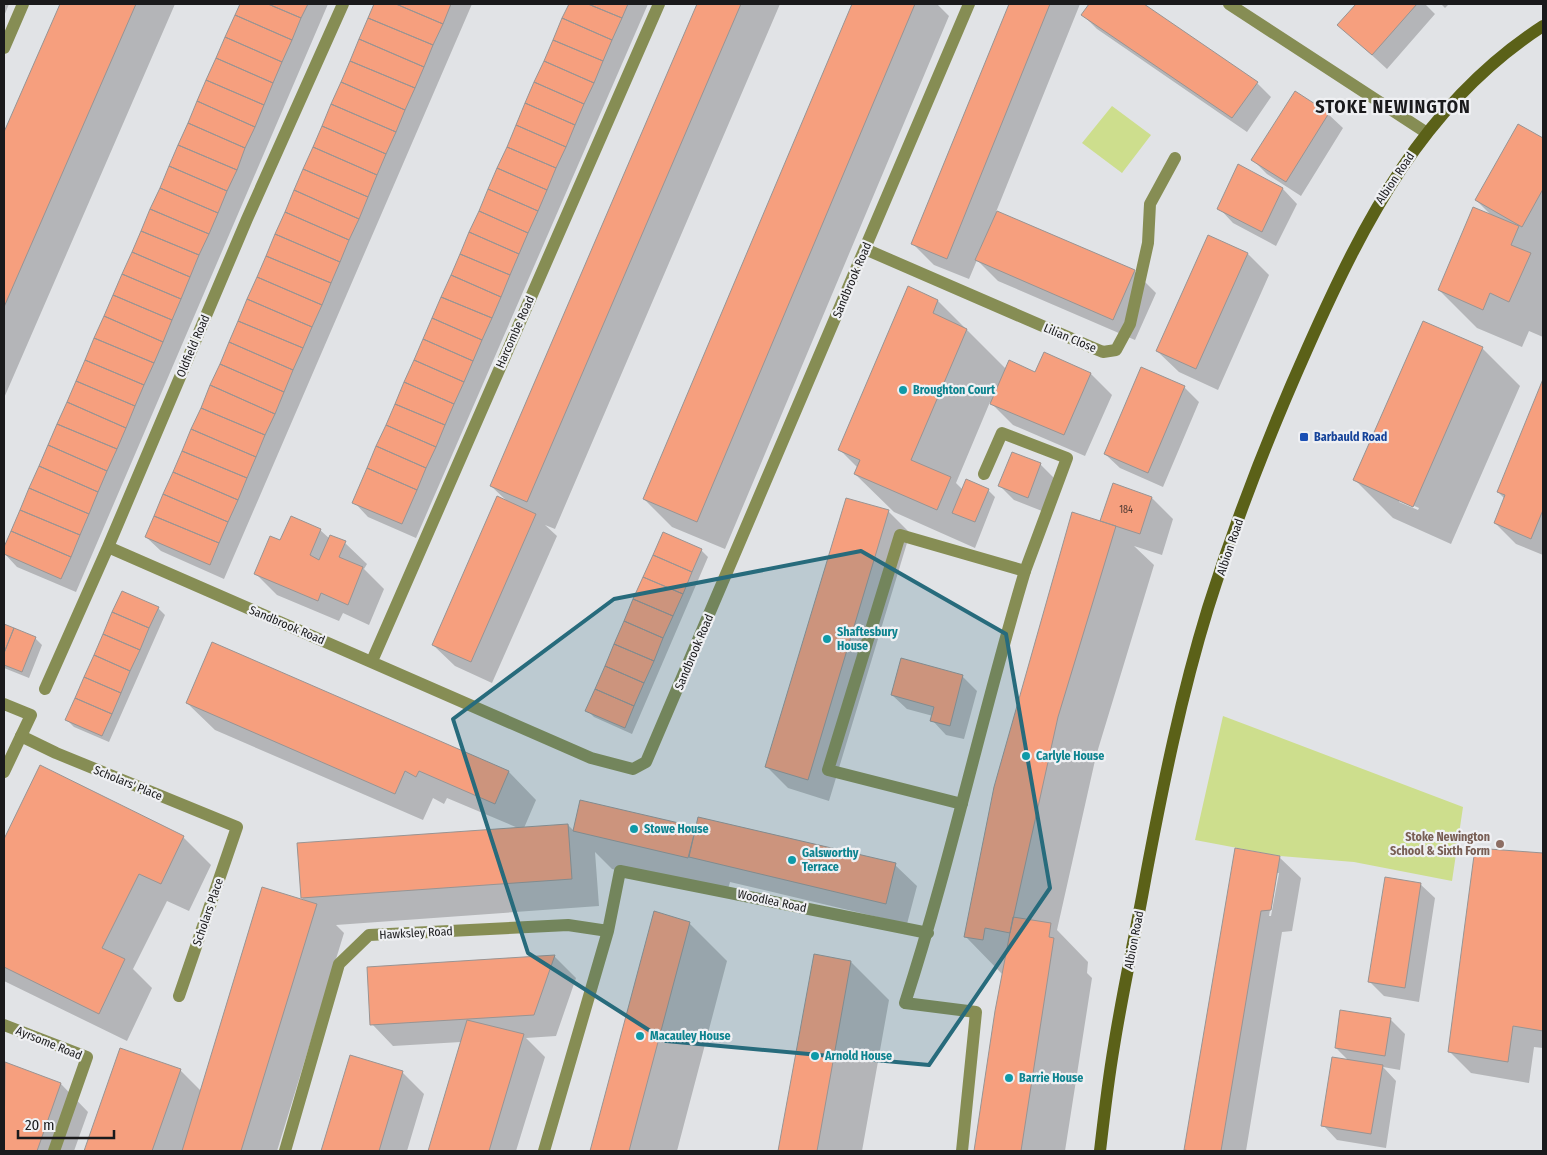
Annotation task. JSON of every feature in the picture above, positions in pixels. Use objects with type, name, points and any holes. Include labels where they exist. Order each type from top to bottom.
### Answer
[{"type":"main road","name":"Albion Road","points":[[1100,1151],[1114,1046],[1163,789],[1184,696],[1208,608],[1271,429],[1343,267],[1374,210],[1399,170],[1449,106],[1475,80],[1521,40],[1543,26]]},
{"type":"street","points":[[4,48],[23,4]]},
{"type":"street","name":"Oldfield Road","points":[[45,689],[108,547],[247,219],[343,4]]},
{"type":"street","name":"Harcombe Road","points":[[372,661],[659,4]]},
{"type":"street","name":"Sandbrook Road","points":[[108,547],[372,661],[481,712],[591,758],[632,769],[646,762],[969,4]]},
{"type":"street","points":[[1229,4],[1427,133]]},
{"type":"street","name":"Lilian Close","points":[[865,248],[1103,352],[1116,350],[1130,324],[1148,243],[1150,204],[1175,158]]},
{"type":"street","points":[[962,1151],[976,1012],[905,1003],[928,933],[988,698],[1025,572],[1067,458],[1002,433],[984,474]]},
{"type":"street","points":[[962,804],[828,770],[900,535],[1025,572]]},
{"type":"street","points":[[4,704],[31,715],[4,772]]},
{"type":"street","name":"Scholars' Place","points":[[21,736],[56,753],[237,827]]},
{"type":"street","name":"Scholars Place","points":[[179,996],[237,827]]},
{"type":"street","name":"Woodlea Road","points":[[544,1151],[608,931],[620,871],[928,933]]},
{"type":"street","name":"Hawksley Road","points":[[285,1151],[340,964],[369,935],[568,925],[608,931]]},
{"type":"street","name":"Ayrsome Road","points":[[4,1025],[87,1057],[54,1151]]},
{"type":"highlighted area","points":[[861,551],[1006,634],[1050,888],[929,1065],[666,1041],[528,953],[453,719],[614,599]]},
{"type":"green space","points":[[1112,106],[1151,135],[1122,173],[1082,143]]},
{"type":"green space","points":[[1223,716],[1463,807],[1452,881],[1354,862],[1280,856],[1195,840]]},
{"type":"building","points":[[60,4],[136,4],[4,307],[4,132]]},
{"type":"building","points":[[240,4],[268,4],[301,18],[292,40],[235,15]]},
{"type":"building","points":[[268,4],[308,4],[301,18]]},
{"type":"building","points":[[374,4],[396,4],[443,24],[433,45],[368,18]]},
{"type":"building","points":[[396,4],[451,4],[443,24]]},
{"type":"building","points":[[569,4],[588,4],[622,18],[612,40],[562,18]]},
{"type":"building","points":[[588,4],[628,4],[622,18]]},
{"type":"building","points":[[697,4],[741,4],[527,502],[490,486]]},
{"type":"building","points":[[852,4],[915,4],[697,522],[643,499]]},
{"type":"building","points":[[1009,4],[1050,4],[947,259],[911,244]]},
{"type":"building","points":[[1089,4],[1144,4],[1258,82],[1232,118],[1081,15]]},
{"type":"building","points":[[1356,4],[1417,4],[1372,55],[1337,25]]},
{"type":"building","points":[[235,15],[292,40],[282,62],[225,37]]},
{"type":"building","points":[[368,18],[433,45],[424,67],[359,39]]},
{"type":"building","points":[[562,18],[612,40],[603,61],[553,40]]},
{"type":"building","points":[[225,37],[282,62],[273,83],[216,58]]},
{"type":"building","points":[[359,39],[424,67],[415,88],[350,61]]},
{"type":"building","points":[[553,40],[603,61],[594,83],[544,61]]},
{"type":"building","points":[[216,58],[273,83],[264,105],[206,80]]},
{"type":"building","points":[[350,61],[415,88],[405,110],[341,82]]},
{"type":"building","points":[[544,61],[594,83],[584,104],[534,82]]},
{"type":"building","points":[[206,80],[264,105],[255,127],[197,101]]},
{"type":"building","points":[[341,82],[405,110],[396,132],[331,104]]},
{"type":"building","points":[[534,82],[584,104],[575,125],[525,103]]},
{"type":"building","points":[[1295,91],[1329,113],[1286,182],[1251,160]]},
{"type":"building","points":[[197,101],[255,127],[245,148],[188,123]]},
{"type":"building","points":[[525,103],[575,125],[566,147],[516,125]]},
{"type":"building","points":[[331,104],[396,132],[386,154],[322,126]]},
{"type":"building","points":[[188,123],[245,148],[237,170],[178,145]]},
{"type":"building","points":[[1518,124],[1543,138],[1543,189],[1522,227],[1475,200]]},
{"type":"building","points":[[516,125],[566,147],[556,168],[507,147]]},
{"type":"building","points":[[322,126],[386,154],[377,175],[313,147]]},
{"type":"building","points":[[178,145],[237,170],[227,191],[169,166]]},
{"type":"building","points":[[313,147],[377,175],[368,197],[303,169]]},
{"type":"building","points":[[507,147],[556,168],[547,190],[497,168]]},
{"type":"building","points":[[1238,164],[1283,188],[1262,232],[1217,209]]},
{"type":"building","points":[[169,166],[227,191],[218,213],[160,188]]},
{"type":"building","points":[[497,168],[547,190],[538,211],[488,189]]},
{"type":"building","points":[[303,169],[368,197],[359,219],[294,190]]},
{"type":"building","points":[[160,188],[218,213],[209,234],[150,209]]},
{"type":"building","points":[[488,189],[538,211],[528,233],[479,211]]},
{"type":"building","points":[[294,190],[359,219],[349,240],[285,212]]},
{"type":"building","points":[[1473,207],[1519,226],[1511,245],[1531,253],[1509,302],[1490,293],[1483,310],[1438,290]]},
{"type":"building","points":[[150,209],[209,234],[199,255],[141,231]]},
{"type":"building","points":[[479,211],[528,233],[519,254],[469,232]]},
{"type":"building","points":[[997,211],[1135,270],[1113,320],[975,260]]},
{"type":"building","points":[[285,212],[349,240],[340,262],[275,234]]},
{"type":"building","points":[[141,231],[199,255],[190,277],[132,252]]},
{"type":"building","points":[[469,232],[519,254],[510,275],[460,254]]},
{"type":"building","points":[[275,234],[340,262],[331,283],[266,256]]},
{"type":"building","points":[[1208,235],[1248,253],[1196,369],[1156,351]]},
{"type":"building","points":[[132,252],[190,277],[181,299],[122,274]]},
{"type":"building","points":[[460,254],[510,275],[501,297],[451,275]]},
{"type":"building","points":[[266,256],[331,283],[322,305],[257,277]]},
{"type":"building","points":[[122,274],[181,299],[172,320],[113,295]]},
{"type":"building","points":[[451,275],[501,297],[492,318],[441,297]]},
{"type":"building","points":[[257,277],[322,305],[312,327],[247,299]]},
{"type":"building","name":"Broughton Court","points":[[908,286],[938,300],[933,313],[967,329],[911,460],[951,477],[937,510],[854,474],[860,460],[838,450]]},
{"type":"building","points":[[113,295],[172,320],[163,342],[104,316]]},
{"type":"building","points":[[441,297],[492,318],[482,340],[432,318]]},
{"type":"building","points":[[247,299],[312,327],[303,348],[238,321]]},
{"type":"building","points":[[104,316],[163,342],[154,363],[94,338]]},
{"type":"building","points":[[432,318],[482,340],[473,361],[423,339]]},
{"type":"building","points":[[238,321],[303,348],[293,370],[229,342]]},
{"type":"building","points":[[1423,321],[1483,347],[1413,507],[1353,480]]},
{"type":"building","points":[[94,338],[154,363],[144,385],[85,360]]},
{"type":"building","points":[[423,339],[473,361],[464,382],[414,360]]},
{"type":"building","points":[[229,342],[293,370],[284,392],[220,364]]},
{"type":"building","points":[[1044,352],[1091,373],[1064,435],[990,404],[1009,360],[1035,372]]},
{"type":"building","points":[[85,360],[144,385],[135,406],[76,381]]},
{"type":"building","points":[[414,360],[464,382],[454,404],[404,382]]},
{"type":"building","points":[[220,364],[284,392],[275,414],[210,385]]},
{"type":"building","points":[[1141,367],[1185,386],[1148,473],[1104,454]]},
{"type":"building","points":[[1543,379],[1543,510],[1531,539],[1494,523],[1505,495],[1497,492]]},
{"type":"building","points":[[76,381],[135,406],[126,428],[67,402]]},
{"type":"building","points":[[404,382],[454,404],[445,425],[395,404]]},
{"type":"building","points":[[210,385],[275,414],[265,435],[201,408]]},
{"type":"building","points":[[67,402],[126,428],[117,449],[57,424]]},
{"type":"building","points":[[395,404],[445,425],[436,447],[386,425]]},
{"type":"building","points":[[201,408],[265,435],[256,457],[191,429]]},
{"type":"building","points":[[57,424],[117,449],[107,471],[48,445]]},
{"type":"building","points":[[386,425],[436,447],[426,468],[376,446]]},
{"type":"building","points":[[191,429],[256,457],[247,478],[182,451]]},
{"type":"building","points":[[48,445],[107,471],[98,492],[39,466]]},
{"type":"building","points":[[376,446],[426,468],[417,490],[367,468]]},
{"type":"building","points":[[182,451],[247,478],[238,500],[173,472]]},
{"type":"building","points":[[1012,452],[1041,463],[1028,498],[998,486]]},
{"type":"building","points":[[39,466],[98,492],[89,514],[29,488]]},
{"type":"building","points":[[367,468],[417,490],[402,524],[352,503]]},
{"type":"building","points":[[173,472],[238,500],[228,522],[163,494]]},
{"type":"building","points":[[966,479],[989,489],[975,522],[952,513]]},
{"type":"building","points":[[1113,483],[1152,497],[1140,534],[1100,521]]},
{"type":"building","points":[[29,488],[89,514],[80,535],[20,510]]},
{"type":"building","points":[[163,494],[228,522],[219,543],[154,516]]},
{"type":"building","points":[[497,496],[536,514],[471,662],[432,645]]},
{"type":"building","name":"Shaftesbury House","points":[[846,498],[889,510],[808,780],[765,767]]},
{"type":"building","points":[[20,510],[80,535],[71,557],[11,531]]},
{"type":"building","name":"Carlyle House","points":[[1072,512],[1116,526],[1058,717],[1010,933],[985,928],[983,940],[964,937],[994,787]]},
{"type":"building","points":[[154,516],[219,543],[210,565],[145,537]]},
{"type":"building","points":[[291,516],[321,529],[310,555],[319,560],[330,535],[346,541],[339,557],[363,567],[348,605],[321,593],[318,601],[254,574],[270,536],[280,540]]},
{"type":"building","points":[[11,531],[71,557],[61,579],[4,554],[4,547]]},
{"type":"building","points":[[663,532],[702,549],[692,572],[653,555]]},
{"type":"building","points":[[653,555],[692,572],[683,594],[643,577]]},
{"type":"building","points":[[643,577],[683,594],[673,616],[633,599]]},
{"type":"building","points":[[122,591],[159,607],[149,628],[112,612]]},
{"type":"building","points":[[633,599],[673,616],[663,638],[624,621]]},
{"type":"building","points":[[112,612],[149,628],[140,650],[103,634]]},
{"type":"building","points":[[624,621],[663,638],[654,661],[614,644]]},
{"type":"building","points":[[4,624],[14,628],[4,653]]},
{"type":"building","points":[[14,628],[36,637],[22,672],[4,665],[4,653]]},
{"type":"building","points":[[103,634],[140,650],[130,671],[94,655]]},
{"type":"building","points":[[212,642],[509,771],[495,804],[419,771],[416,777],[405,771],[395,794],[186,703]]},
{"type":"building","points":[[614,644],[654,661],[644,683],[605,666]]},
{"type":"building","points":[[94,655],[130,671],[121,693],[84,677]]},
{"type":"building","points":[[901,658],[963,675],[950,726],[930,721],[934,707],[891,695]]},
{"type":"building","points":[[605,666],[644,683],[634,706],[595,689]]},
{"type":"building","points":[[84,677],[121,693],[112,714],[75,698]]},
{"type":"building","points":[[595,689],[634,706],[625,728],[585,711]]},
{"type":"building","points":[[75,698],[112,714],[102,736],[65,720]]},
{"type":"building","points":[[40,765],[184,836],[161,884],[139,874],[102,948],[125,959],[99,1014],[4,967],[4,839]]},
{"type":"building","name":"Stowe House","points":[[580,800],[696,827],[688,858],[573,831]]},
{"type":"building","name":"Galsworthy Terrace","points":[[698,817],[896,863],[886,904],[689,857]]},
{"type":"building","points":[[568,824],[572,879],[301,898],[297,843]]},
{"type":"building","points":[[1235,848],[1280,856],[1271,910],[1261,911],[1221,1151],[1184,1150]]},
{"type":"building","points":[[1475,848],[1543,853],[1543,1031],[1513,1026],[1508,1062],[1448,1052]]},
{"type":"building","points":[[1385,877],[1421,883],[1405,988],[1368,982]]},
{"type":"building","points":[[262,887],[317,904],[241,1151],[182,1151]]},
{"type":"building","name":"Macauley House","points":[[654,911],[690,922],[629,1151],[590,1151]]},
{"type":"building","name":"Barrie House","points":[[1013,917],[1051,923],[1049,937],[1054,938],[1021,1151],[974,1151],[995,1011]]},
{"type":"building","name":"Arnold House","points":[[814,954],[851,961],[817,1151],[778,1151]]},
{"type":"building","points":[[555,955],[534,1015],[370,1025],[367,967]]},
{"type":"building","points":[[1340,1010],[1391,1018],[1385,1056],[1335,1048]]},
{"type":"building","points":[[467,1020],[524,1034],[489,1151],[428,1151]]},
{"type":"building","points":[[120,1048],[181,1069],[152,1151],[84,1151]]},
{"type":"building","points":[[350,1055],[403,1071],[379,1151],[321,1151]]},
{"type":"building","points":[[1332,1057],[1383,1065],[1371,1134],[1321,1126]]},
{"type":"building","points":[[5,1062],[61,1083],[37,1151],[4,1151]]},
{"type":"place","name":"Broughton Court","points":[[903,390]]},
{"type":"place","name":"Barbauld Road","points":[[1304,437]]},
{"type":"place","name":"Shaftesbury House","points":[[827,639]]},
{"type":"place","name":"Carlyle House","points":[[1026,756]]},
{"type":"place","name":"Stowe House","points":[[634,829]]},
{"type":"place","name":"Stoke Newington School & Sixth Form","points":[[1500,844]]},
{"type":"place","name":"Galsworthy Terrace","points":[[792,860]]},
{"type":"place","name":"Macauley House","points":[[640,1036]]},
{"type":"place","name":"Arnold House","points":[[815,1056]]},
{"type":"place","name":"Barrie House","points":[[1009,1078]]},
{"type":"district","name":"STOKE NEWINGTON","points":[[1393,107]]}]
